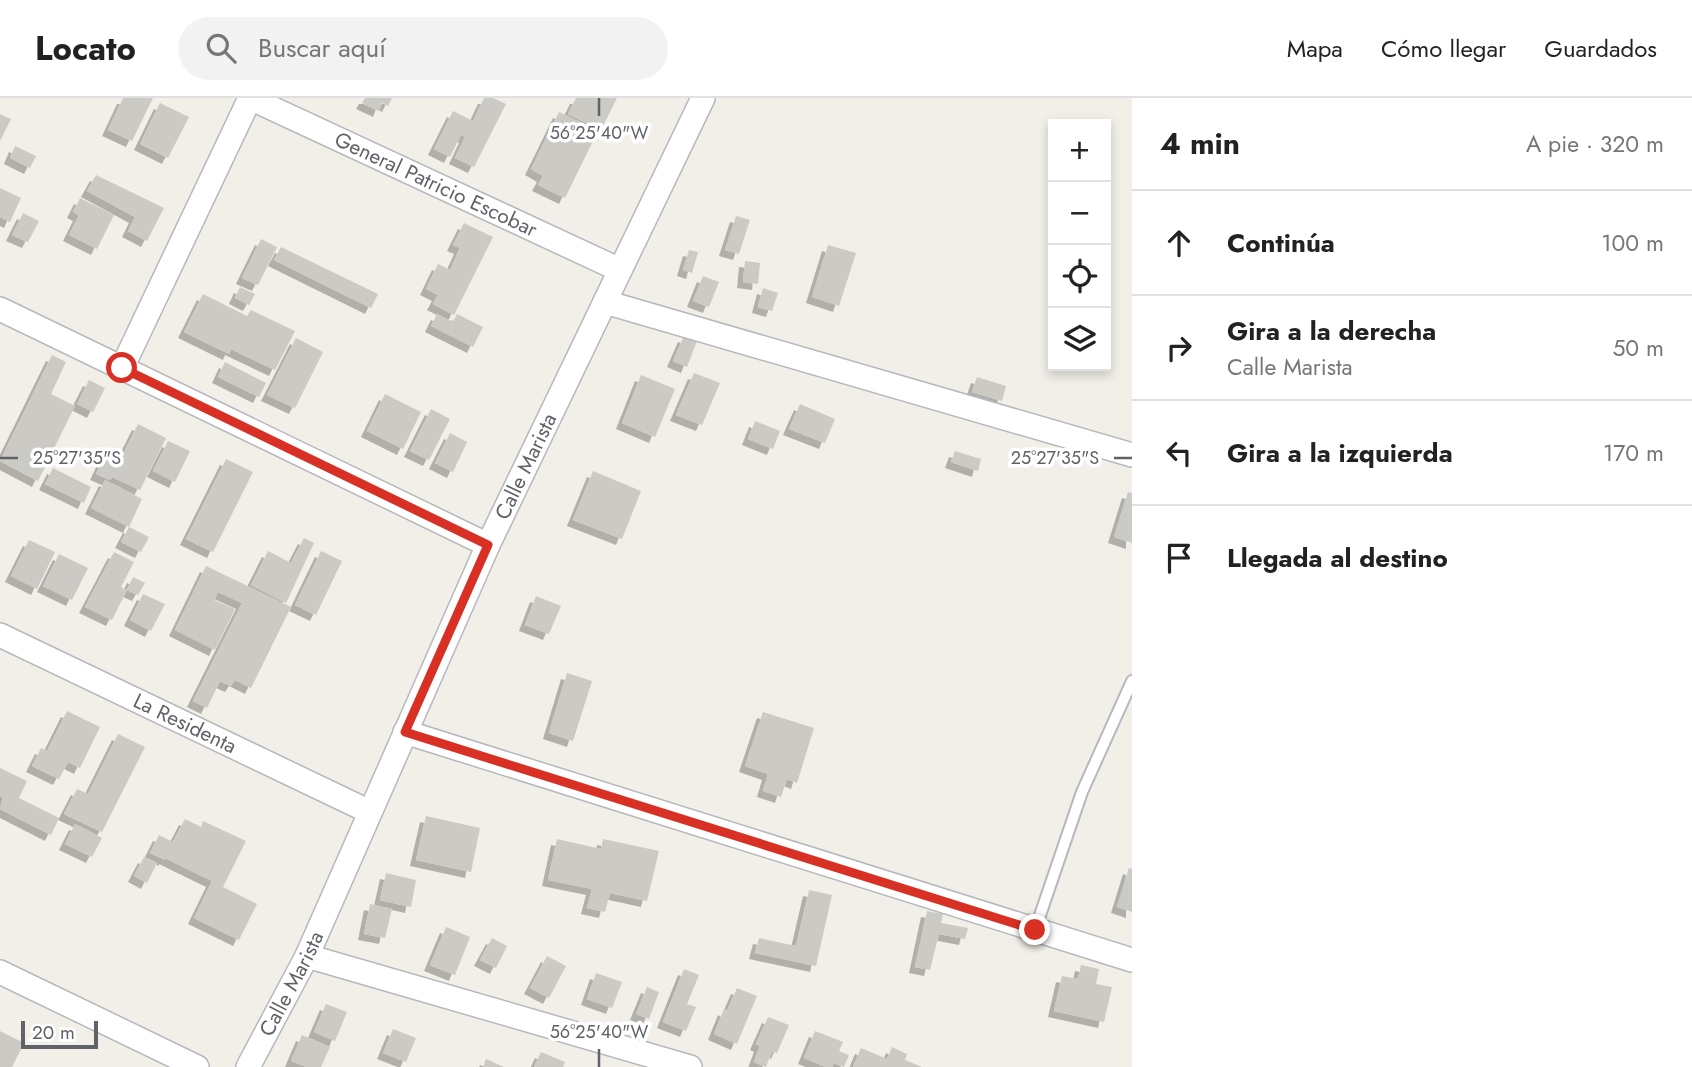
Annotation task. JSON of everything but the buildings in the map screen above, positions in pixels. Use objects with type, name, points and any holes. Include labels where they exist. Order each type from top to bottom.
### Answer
[{"type":"street","name":"General Patricio Escobar","points":[[250,98],[621,270]]},
{"type":"street","points":[[122,368],[250,98]]},
{"type":"street","name":"Calle Marista","points":[[248,1067],[307,956],[488,545],[703,98]]},
{"type":"street","points":[[605,302],[1132,455]]},
{"type":"street","points":[[0,309],[488,545]]},
{"type":"street","name":"La Residenta","points":[[0,635],[370,812]]},
{"type":"street","points":[[405,732],[1132,960]]},
{"type":"street","points":[[307,956],[690,1067]]},
{"type":"street","points":[[0,972],[197,1067]]},
{"type":"lane","points":[[1035,930],[1082,792],[1132,681]]},
{"type":"route","points":[[122,368],[488,545],[405,732],[1035,930]]}]
